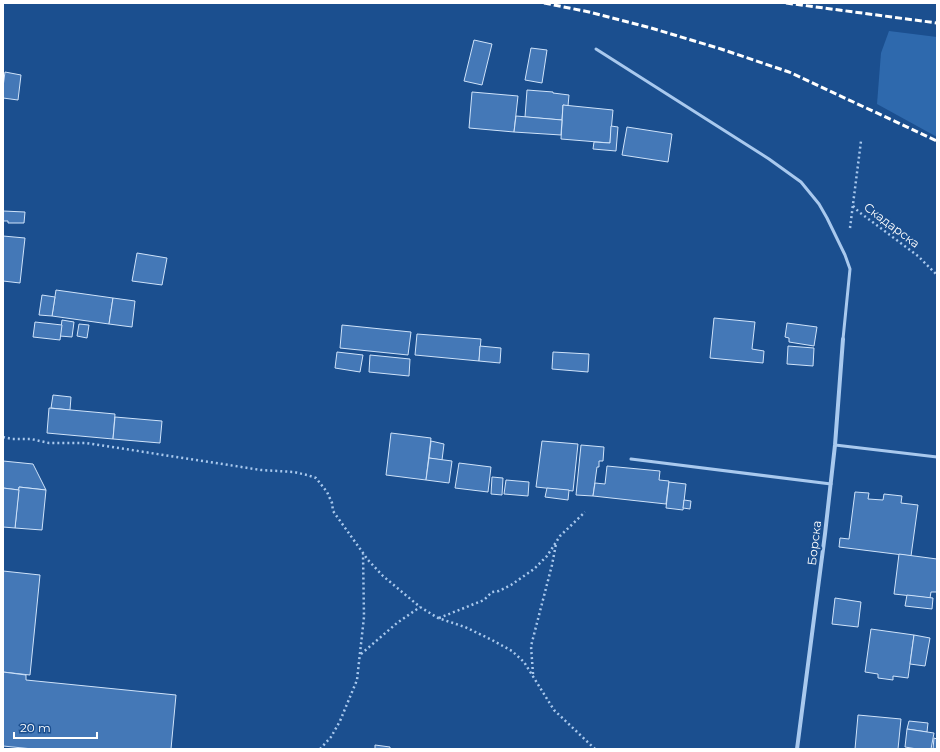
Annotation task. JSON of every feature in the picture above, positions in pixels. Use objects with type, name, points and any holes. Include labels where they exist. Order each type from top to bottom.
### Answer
[{"type":"street","name":"Борска","points":[[797,749],[831,484],[843,339]]},
{"type":"lane","points":[[596,48],[769,159],[801,182],[822,209],[845,254],[850,269],[843,339]]},
{"type":"lane","points":[[835,445],[937,457]]},
{"type":"lane","points":[[631,459],[831,484]]},
{"type":"path","points":[[845,254],[849,245],[861,141]]},
{"type":"path","name":"Скадарска","points":[[853,206],[918,256],[937,275]]},
{"type":"path","points":[[3,437],[12,439],[31,439],[49,443],[86,443],[262,470],[294,472],[316,478],[327,492],[332,503],[333,511],[363,554],[383,576],[420,607],[438,618],[472,630],[512,651],[524,662],[554,710],[595,749]]},
{"type":"path","points":[[438,618],[484,600],[492,592],[499,591],[511,585],[534,569],[548,556],[560,536],[586,512]]},
{"type":"path","points":[[533,675],[531,646],[557,542]]},
{"type":"path","points":[[320,749],[331,737],[340,721],[357,680],[364,617],[363,554]]},
{"type":"path","points":[[361,654],[397,623],[420,607]]},
{"type":"shaded area","points":[[889,31],[937,37],[937,137],[877,104],[881,53]]},
{"type":"building","points":[[474,40],[492,44],[482,85],[464,81]]},
{"type":"building","points":[[531,48],[547,50],[542,83],[525,80]]},
{"type":"building","points":[[5,72],[21,75],[18,100],[3,98]]},
{"type":"building","points":[[527,90],[569,95],[568,106],[563,105],[562,120],[525,117]]},
{"type":"building","points":[[472,92],[518,96],[514,132],[469,128]]},
{"type":"building","points":[[563,105],[613,110],[610,143],[561,139]]},
{"type":"building","points":[[516,116],[562,120],[561,135],[514,132]]},
{"type":"building","points":[[611,126],[618,127],[616,151],[593,149],[594,142],[610,143]]},
{"type":"building","points":[[627,127],[672,134],[668,162],[622,155]]},
{"type":"building","points":[[3,211],[25,212],[24,223],[8,223],[8,221],[3,221]]},
{"type":"building","points":[[3,236],[25,238],[20,283],[3,281]]},
{"type":"building","points":[[137,253],[167,258],[162,285],[132,281]]},
{"type":"building","points":[[56,290],[113,298],[109,324],[52,316]]},
{"type":"building","points":[[42,295],[55,297],[52,316],[39,315]]},
{"type":"building","points":[[113,298],[135,301],[132,327],[109,324]]},
{"type":"building","points":[[714,318],[755,322],[752,349],[764,351],[763,363],[710,358]]},
{"type":"building","points":[[62,320],[74,322],[72,337],[60,336]]},
{"type":"building","points":[[35,322],[62,325],[60,340],[33,337]]},
{"type":"building","points":[[787,323],[817,327],[814,346],[789,342],[789,338],[785,337]]},
{"type":"building","points":[[79,324],[89,325],[87,338],[77,336]]},
{"type":"building","points":[[342,325],[411,332],[408,355],[340,348]]},
{"type":"building","points":[[417,334],[481,339],[479,361],[415,355]]},
{"type":"building","points":[[480,346],[501,348],[500,363],[479,361]]},
{"type":"building","points":[[788,346],[814,348],[813,366],[787,364]]},
{"type":"building","points":[[337,352],[363,355],[360,372],[335,368]]},
{"type":"building","points":[[553,352],[589,354],[588,372],[552,369]]},
{"type":"building","points":[[370,355],[410,359],[409,376],[369,372]]},
{"type":"building","points":[[53,395],[71,397],[70,410],[51,408]]},
{"type":"building","points":[[49,408],[115,414],[113,439],[47,433]]},
{"type":"building","points":[[115,417],[162,421],[160,443],[113,439]]},
{"type":"building","points":[[391,433],[431,438],[426,480],[386,475]]},
{"type":"building","points":[[431,441],[444,444],[442,460],[429,458]]},
{"type":"building","points":[[542,441],[578,444],[573,491],[536,487]]},
{"type":"building","points":[[581,445],[604,447],[603,461],[599,461],[599,467],[597,467],[593,496],[576,495]]},
{"type":"building","points":[[429,458],[452,461],[449,483],[426,480]]},
{"type":"building","points":[[3,461],[33,464],[46,490],[19,487],[19,490],[3,488]]},
{"type":"building","points":[[459,463],[491,467],[488,492],[455,488]]},
{"type":"building","points":[[607,466],[660,471],[659,480],[669,481],[666,504],[593,496],[595,483],[605,484]]},
{"type":"building","points":[[492,477],[503,478],[502,495],[491,494]]},
{"type":"building","points":[[506,480],[529,482],[528,496],[504,494]]},
{"type":"building","points":[[669,482],[686,484],[683,510],[666,508]]},
{"type":"building","points":[[19,487],[46,490],[42,530],[15,528]]},
{"type":"building","points":[[3,488],[19,490],[15,528],[3,527]]},
{"type":"building","points":[[547,488],[569,490],[568,500],[545,497]]},
{"type":"building","points":[[855,492],[869,493],[868,499],[883,500],[884,494],[902,496],[901,503],[918,505],[911,556],[839,547],[840,538],[849,539]]},
{"type":"building","points":[[684,500],[691,501],[690,509],[683,508]]},
{"type":"building","points":[[899,554],[937,559],[937,592],[931,592],[930,598],[894,594]]},
{"type":"building","points":[[3,571],[40,575],[30,675],[3,672]]},
{"type":"building","points":[[907,595],[933,598],[932,609],[905,606]]},
{"type":"building","points":[[835,598],[861,602],[858,627],[832,624]]},
{"type":"building","points":[[871,629],[914,635],[908,678],[893,676],[893,680],[878,678],[878,674],[865,672]]},
{"type":"building","points":[[914,635],[930,638],[925,666],[910,664]]},
{"type":"building","points":[[3,672],[26,675],[26,680],[176,695],[171,749],[33,749],[3,746]]},
{"type":"building","points":[[858,715],[901,719],[898,749],[855,749]]},
{"type":"building","points":[[909,721],[928,723],[927,732],[907,729]]},
{"type":"building","points":[[907,729],[934,733],[931,749],[905,747]]},
{"type":"building","points":[[934,738],[937,739],[937,749],[933,749]]},
{"type":"building","points":[[375,745],[390,747],[390,749],[375,749]]},
{"type":"railway","points":[[544,3],[589,12],[651,28],[721,49],[789,72],[937,141]]},
{"type":"railway","points":[[786,3],[937,23]]}]
